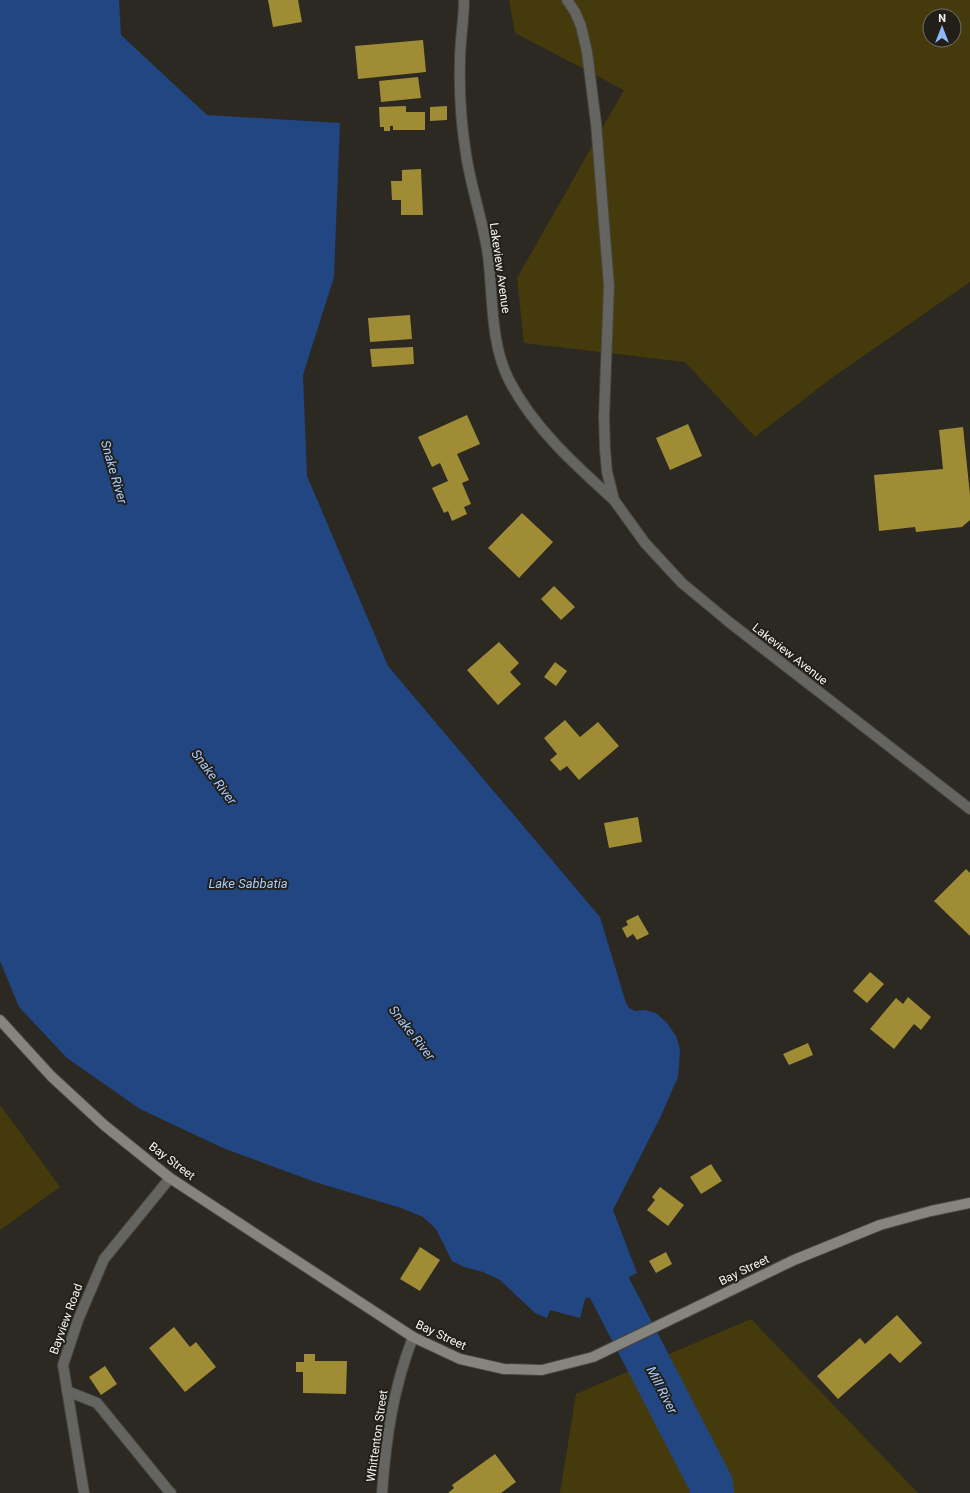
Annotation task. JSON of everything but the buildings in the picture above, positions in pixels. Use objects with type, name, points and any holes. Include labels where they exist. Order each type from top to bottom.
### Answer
[{"type":"main road","name":"Bay Street","points":[[0,1020],[51,1076],[104,1125],[170,1178],[413,1337],[460,1359],[504,1369],[542,1370],[593,1357],[794,1260],[880,1226],[931,1211],[970,1203]]},
{"type":"street","name":"Lakeview Avenue","points":[[464,0],[460,60],[460,106],[466,155],[488,254],[496,338],[508,378],[520,400],[536,422],[574,464],[614,500],[645,544],[682,583],[729,622],[970,809]]},
{"type":"street","name":"Lakeview Avenue","points":[[567,0],[575,12],[581,26],[587,52],[596,123],[608,286],[604,449],[607,472],[614,500]]},
{"type":"street","name":"Bayview Road","points":[[84,1493],[63,1366],[78,1320],[104,1259],[170,1178]]},
{"type":"street","name":"Whittenton Street","points":[[382,1493],[386,1442],[390,1415],[403,1363],[413,1337]]},
{"type":"street","points":[[68,1391],[96,1403],[171,1493]]},
{"type":"shaded area","points":[[509,0],[970,0],[970,282],[833,377],[755,437],[685,362],[524,343],[517,278],[624,90],[515,33]]},
{"type":"shaded area","points":[[0,1105],[60,1187],[0,1230]]},
{"type":"shaded area","points":[[751,1319],[918,1493],[560,1493],[576,1394]]},
{"type":"water","name":"Lake Sabbatia","points":[[0,0],[119,0],[121,35],[207,115],[340,123],[334,277],[303,375],[307,476],[388,666],[600,917],[626,1003],[629,1008],[635,1011],[645,1010],[656,1013],[667,1023],[676,1036],[680,1049],[678,1077],[660,1118],[613,1210],[637,1273],[585,1299],[580,1318],[550,1310],[547,1318],[535,1313],[500,1280],[452,1261],[436,1229],[423,1217],[401,1208],[315,1182],[223,1148],[140,1109],[67,1058],[19,1007],[0,961]]},
{"type":"waterway","name":"Mill River","points":[[572,1240],[609,1287],[711,1484],[712,1493]]},
{"type":"water label","name":"Snake River","points":[[114,472]]},
{"type":"water label","name":"Snake River","points":[[214,777]]},
{"type":"water label","name":"Snake River","points":[[412,1033]]}]
